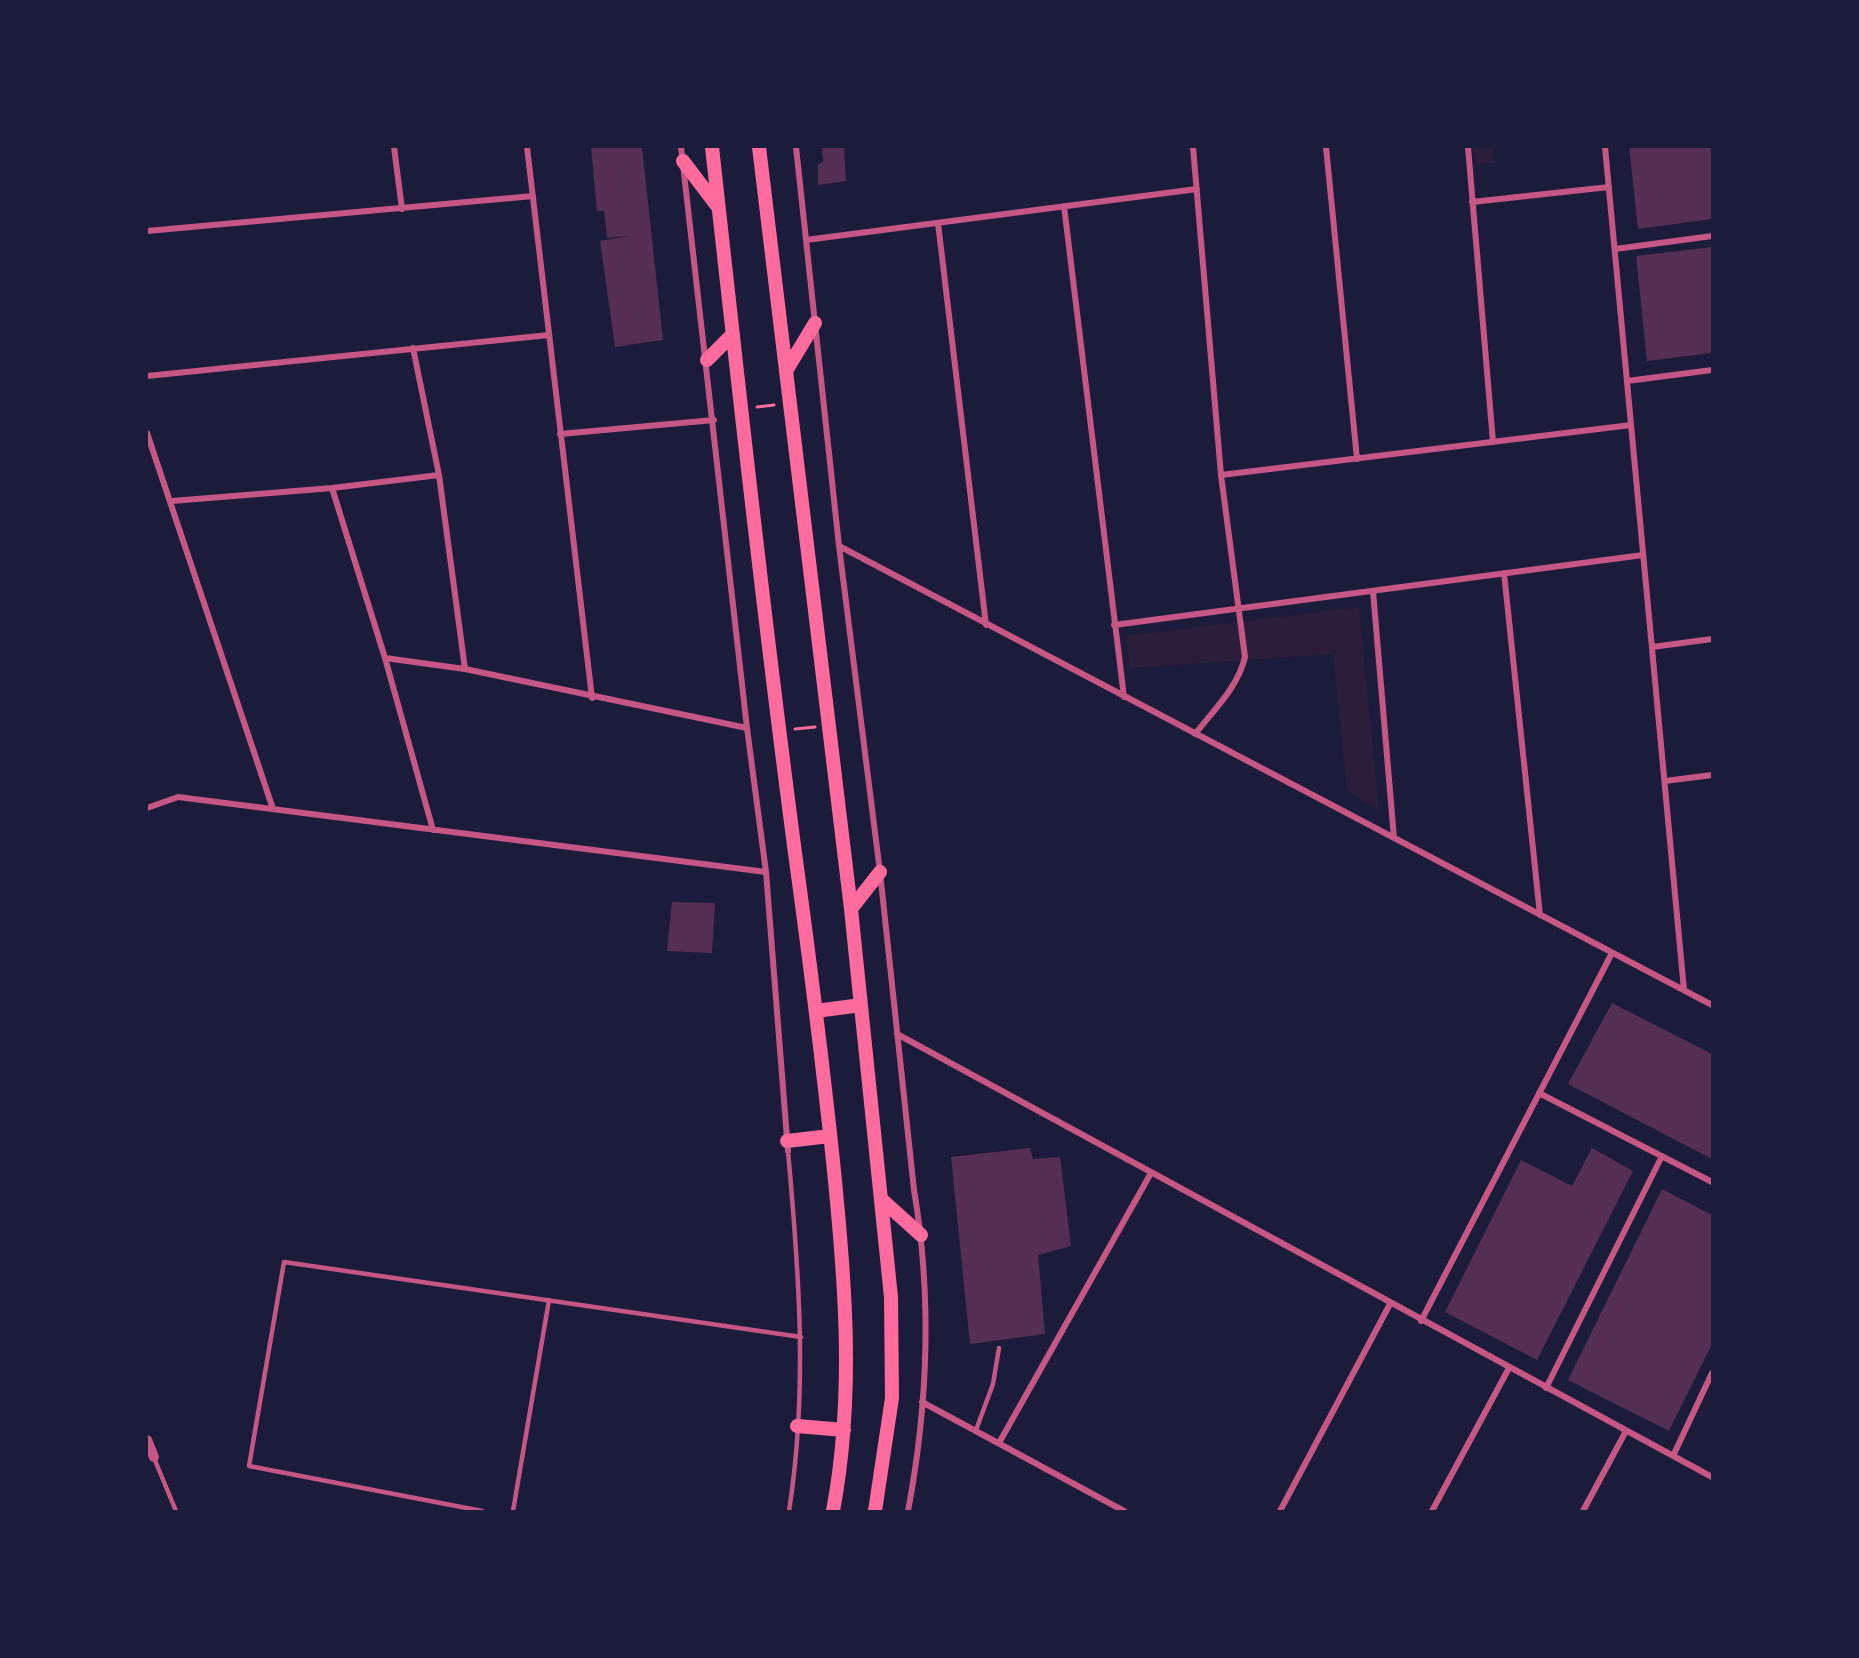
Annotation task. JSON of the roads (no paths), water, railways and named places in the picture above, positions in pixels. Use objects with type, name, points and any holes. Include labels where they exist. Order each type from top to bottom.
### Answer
[{"type":"main road","points":[[712,147],[779,730],[816,1011],[847,1324],[844,1430],[832,1511]]},
{"type":"main road","points":[[759,147],[851,909],[881,1199],[893,1351],[892,1398],[875,1511]]},
{"type":"main road","points":[[682,154],[719,208]]},
{"type":"main road","points":[[786,371],[814,323]]},
{"type":"main road","points":[[707,360],[733,334]]},
{"type":"main road","points":[[851,909],[880,872]]},
{"type":"main road","points":[[816,1011],[861,1005]]},
{"type":"main road","points":[[788,1146],[830,1136]]},
{"type":"main road","points":[[881,1199],[921,1235]]},
{"type":"main road","points":[[797,1426],[844,1430]]},
{"type":"street","points":[[394,147],[402,209]]},
{"type":"street","points":[[527,147],[592,698]]},
{"type":"street","points":[[796,147],[839,546],[880,872],[914,1190],[921,1235],[926,1341],[916,1467],[908,1511]]},
{"type":"street","points":[[1193,147],[1221,475],[1245,657],[1242,671],[1195,734]]},
{"type":"street","points":[[1326,147],[1357,459]]},
{"type":"street","points":[[1468,147],[1493,442]]},
{"type":"street","points":[[1605,147],[1684,990]]},
{"type":"street","points":[[682,154],[714,420],[747,728],[766,872],[788,1146]]},
{"type":"street","points":[[1472,202],[1609,187]]},
{"type":"street","points":[[806,240],[1197,189]]},
{"type":"street","points":[[147,231],[533,196]]},
{"type":"street","points":[[1064,206],[1124,697]]},
{"type":"street","points":[[938,223],[986,625]]},
{"type":"street","points":[[1615,249],[1712,236]]},
{"type":"street","points":[[147,376],[549,336]]},
{"type":"street","points":[[413,348],[439,475],[465,669]]},
{"type":"street","points":[[1627,381],[1712,370]]},
{"type":"street","points":[[561,434],[714,420]]},
{"type":"street","points":[[1221,475],[1631,425]]},
{"type":"street","points":[[147,433],[172,501],[273,809]]},
{"type":"street","points":[[172,501],[332,488],[439,475]]},
{"type":"street","points":[[332,488],[385,658],[433,830]]},
{"type":"street","points":[[839,546],[1712,1005]]},
{"type":"street","points":[[1114,625],[1644,555]]},
{"type":"street","points":[[1504,573],[1540,915]]},
{"type":"street","points":[[1373,591],[1394,838]]},
{"type":"street","points":[[1652,647],[1712,639]]},
{"type":"street","points":[[385,658],[465,669],[592,698],[747,728]]},
{"type":"street","points":[[1665,781],[1712,775]]},
{"type":"street","points":[[147,808],[178,797],[766,872]]},
{"type":"street","points":[[1421,1321],[1612,953]]},
{"type":"street","points":[[897,1034],[1421,1321],[1712,1477]]},
{"type":"street","points":[[1539,1093],[1712,1182]]},
{"type":"street","points":[[1546,1388],[1662,1156]]},
{"type":"street","points":[[999,1443],[1151,1173]]},
{"type":"street","points":[[1280,1511],[1390,1304]]},
{"type":"street","points":[[1432,1511],[1509,1368]]},
{"type":"street","points":[[1673,1456],[1712,1373]]},
{"type":"street","points":[[922,1402],[1124,1511]]},
{"type":"street","points":[[1583,1511],[1626,1431]]},
{"type":"street","points":[[147,1440],[154,1457]]},
{"type":"lane","points":[[788,1146],[800,1291],[801,1337],[797,1426],[789,1511]]},
{"type":"lane","points":[[482,1511],[249,1466],[284,1262],[801,1337]]},
{"type":"lane","points":[[513,1511],[549,1300]]},
{"type":"lane","points":[[976,1430],[993,1384],[999,1348]]},
{"type":"lane","points":[[154,1457],[176,1511]]}]
